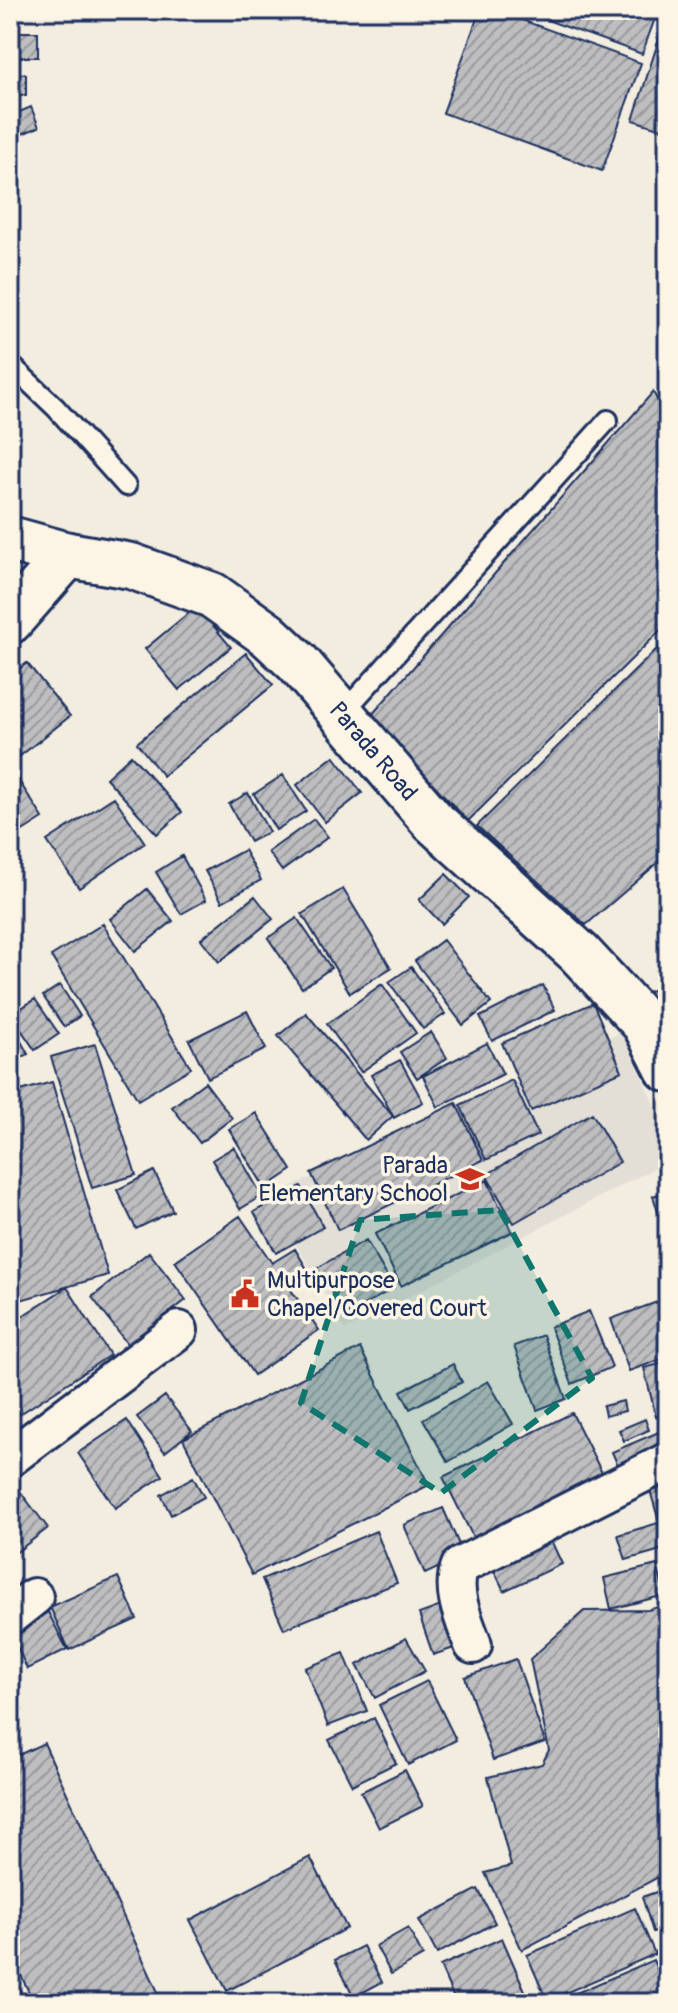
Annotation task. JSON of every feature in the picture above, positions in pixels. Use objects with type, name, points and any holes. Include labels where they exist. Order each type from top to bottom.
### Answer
[{"type":"street","name":"Parada Road","points":[[10,539],[68,555],[131,566],[212,595],[268,635],[342,714],[434,822],[579,953],[645,1024],[668,1069]]},
{"type":"street","points":[[10,621],[68,555]]},
{"type":"street","points":[[11,1453],[179,1330]]},
{"type":"street","points":[[473,1645],[458,1602],[457,1575],[460,1566],[668,1461]]},
{"type":"lane","points":[[10,364],[56,408],[126,486]]},
{"type":"lane","points":[[342,714],[608,420]]},
{"type":"highlighted area","points":[[500,1210],[592,1378],[441,1493],[301,1403],[360,1220]]},
{"type":"shaded area","name":"Parada Elementary School","points":[[622,1032],[668,1136],[668,1161],[345,1330],[269,1197]]},
{"type":"building","points":[[480,10],[494,10],[641,63],[602,171],[443,113]]},
{"type":"building","points":[[519,10],[658,10],[642,54]]},
{"type":"building","points":[[668,11],[668,131],[633,120]]},
{"type":"building","points":[[14,32],[38,32],[38,57],[13,57]]},
{"type":"building","points":[[10,73],[26,74],[26,95],[10,95]]},
{"type":"building","points":[[31,107],[39,127],[10,139],[10,116]]},
{"type":"building","points":[[653,392],[668,419],[668,623],[468,821],[370,717]]},
{"type":"building","points":[[197,606],[231,647],[179,690],[145,649]]},
{"type":"building","points":[[668,638],[668,854],[586,925],[477,826]]},
{"type":"building","points":[[246,653],[273,685],[163,776],[137,743]]},
{"type":"building","points":[[27,663],[70,716],[15,760],[10,754],[10,676]]},
{"type":"building","points":[[131,755],[182,812],[157,834],[106,778]]},
{"type":"building","points":[[334,756],[362,793],[325,822],[297,785]]},
{"type":"building","points":[[15,775],[43,818],[10,839],[10,778]]},
{"type":"building","points":[[283,775],[306,811],[276,830],[254,794]]},
{"type":"building","points":[[248,793],[269,832],[250,842],[229,804]]},
{"type":"building","points":[[114,797],[145,843],[79,888],[47,841]]},
{"type":"building","points":[[314,819],[328,837],[282,871],[268,852]]},
{"type":"building","points":[[244,850],[261,880],[222,902],[205,871]]},
{"type":"building","points":[[182,856],[206,900],[181,914],[156,872]]},
{"type":"building","points":[[446,874],[469,897],[442,924],[419,900]]},
{"type":"building","points":[[147,889],[173,921],[135,951],[110,919]]},
{"type":"building","points":[[343,889],[391,968],[350,993],[302,914]]},
{"type":"building","points":[[255,896],[273,919],[219,962],[201,939]]},
{"type":"building","points":[[297,918],[331,968],[302,988],[268,938]]},
{"type":"building","points":[[103,924],[191,1068],[138,1100],[51,956]]},
{"type":"building","points":[[443,940],[491,1003],[463,1025],[415,961]]},
{"type":"building","points":[[411,967],[445,1014],[423,1029],[389,982]]},
{"type":"building","points":[[382,984],[416,1033],[361,1072],[327,1024]]},
{"type":"building","points":[[60,985],[80,1016],[64,1027],[43,996]]},
{"type":"building","points":[[543,985],[555,1010],[492,1041],[480,1017]]},
{"type":"building","points":[[654,989],[668,1018],[668,1053],[638,997]]},
{"type":"building","points":[[35,999],[59,1034],[35,1050],[11,1015]]},
{"type":"building","points":[[593,1003],[622,1071],[531,1111],[502,1043]]},
{"type":"building","points":[[247,1011],[266,1049],[208,1078],[189,1040]]},
{"type":"building","points":[[306,1013],[393,1116],[366,1140],[278,1036]]},
{"type":"building","points":[[10,1021],[28,1054],[10,1064]]},
{"type":"building","points":[[431,1032],[447,1058],[417,1078],[400,1052]]},
{"type":"building","points":[[487,1043],[503,1074],[438,1107],[423,1076]]},
{"type":"building","points":[[95,1044],[136,1175],[92,1188],[51,1057]]},
{"type":"building","points":[[400,1060],[423,1102],[394,1118],[371,1075]]},
{"type":"building","points":[[512,1080],[538,1135],[486,1160],[460,1105]]},
{"type":"building","points":[[52,1082],[108,1275],[10,1303],[10,1094]]},
{"type":"building","points":[[205,1082],[232,1118],[200,1143],[172,1107]]},
{"type":"building","points":[[456,1103],[483,1160],[338,1230],[311,1173]]},
{"type":"building","points":[[256,1113],[292,1170],[265,1188],[229,1129]]},
{"type":"building","points":[[592,1113],[620,1162],[514,1223],[486,1175]]},
{"type":"building","points":[[234,1147],[262,1196],[240,1209],[212,1160]]},
{"type":"building","points":[[154,1171],[173,1211],[136,1229],[117,1190]]},
{"type":"building","points":[[487,1180],[512,1232],[401,1286],[375,1234]]},
{"type":"building","points":[[301,1186],[323,1227],[276,1253],[254,1212]]},
{"type":"building","points":[[668,1191],[668,1244],[653,1196]]},
{"type":"building","points":[[240,1216],[272,1263],[295,1249],[310,1274],[289,1287],[319,1330],[254,1375],[175,1261]]},
{"type":"building","points":[[366,1240],[394,1288],[345,1316],[317,1268]]},
{"type":"building","points":[[149,1252],[186,1300],[128,1345],[92,1297]]},
{"type":"building","points":[[67,1287],[110,1355],[11,1420],[10,1324]]},
{"type":"building","points":[[668,1298],[668,1357],[629,1371],[611,1319]]},
{"type":"building","points":[[589,1311],[612,1367],[572,1384],[550,1327]]},
{"type":"building","points":[[543,1335],[566,1399],[537,1410],[514,1346]]},
{"type":"building","points":[[360,1348],[429,1485],[252,1575],[183,1439]]},
{"type":"building","points":[[668,1362],[668,1414],[656,1417],[644,1368]]},
{"type":"building","points":[[453,1364],[462,1382],[410,1409],[401,1391]]},
{"type":"building","points":[[488,1381],[513,1424],[448,1462],[423,1419]]},
{"type":"building","points":[[165,1396],[192,1431],[165,1452],[137,1417]]},
{"type":"building","points":[[623,1401],[625,1411],[605,1416],[603,1406]]},
{"type":"building","points":[[572,1413],[608,1485],[479,1549],[443,1477]]},
{"type":"building","points":[[645,1419],[649,1430],[624,1441],[619,1430]]},
{"type":"building","points":[[127,1420],[163,1476],[115,1508],[78,1453]]},
{"type":"building","points":[[668,1428],[668,1456],[622,1475],[612,1452]]},
{"type":"building","points":[[664,1475],[668,1515],[658,1518],[647,1480]]},
{"type":"building","points":[[193,1477],[204,1497],[171,1515],[161,1495]]},
{"type":"building","points":[[12,1481],[48,1528],[10,1557],[10,1483]]},
{"type":"building","points":[[443,1508],[464,1556],[425,1574],[404,1525]]},
{"type":"building","points":[[668,1520],[668,1548],[626,1560],[618,1535]]},
{"type":"building","points":[[376,1531],[397,1583],[284,1629],[262,1579]]},
{"type":"building","points":[[548,1534],[562,1564],[504,1591],[490,1562]]},
{"type":"building","points":[[657,1565],[665,1595],[611,1609],[604,1578]]},
{"type":"building","points":[[118,1577],[137,1619],[69,1650],[50,1607]]},
{"type":"building","points":[[452,1602],[466,1644],[433,1655],[419,1614]]},
{"type":"building","points":[[668,1604],[668,1872],[522,1950],[485,1873],[511,1866],[488,1777],[542,1764],[549,1750],[530,1659],[584,1611],[648,1610]]},
{"type":"building","points":[[48,1612],[67,1649],[27,1669],[10,1631]]},
{"type":"building","points":[[406,1638],[425,1671],[375,1698],[357,1665]]},
{"type":"building","points":[[344,1653],[367,1711],[328,1726],[305,1668]]},
{"type":"building","points":[[516,1659],[545,1742],[493,1760],[465,1677]]},
{"type":"building","points":[[427,1681],[456,1740],[408,1765],[379,1705]]},
{"type":"building","points":[[10,1684],[22,1710],[10,1716]]},
{"type":"building","points":[[374,1718],[396,1763],[352,1785],[329,1740]]},
{"type":"building","points":[[44,1743],[163,2003],[34,2003],[10,1952],[10,1759]]},
{"type":"building","points":[[405,1770],[423,1806],[379,1828],[361,1792]]},
{"type":"building","points":[[310,1857],[347,1928],[227,1991],[190,1920]]},
{"type":"building","points":[[668,1888],[668,1928],[653,1932],[642,1897]]},
{"type":"building","points":[[478,1889],[495,1923],[437,1954],[419,1920]]},
{"type":"building","points":[[635,1908],[655,1954],[547,2001],[527,1955]]},
{"type":"building","points":[[408,1928],[423,1956],[391,1974],[376,1946]]},
{"type":"building","points":[[668,1933],[668,1946],[661,1949],[657,1938]]},
{"type":"building","points":[[502,1938],[529,2000],[521,2003],[456,2003],[440,1966]]},
{"type":"building","points":[[363,1946],[382,1982],[354,1997],[335,1960]]},
{"type":"building","points":[[653,1960],[668,1993],[668,2003],[553,2003]]},
{"type":"building","points":[[10,1969],[26,2003],[10,2003]]},
{"type":"place","name":"Parada Elementary School","points":[[470,1179]]},
{"type":"place","name":"Multipurpose Chapel/Covered Court","points":[[245,1294]]}]
